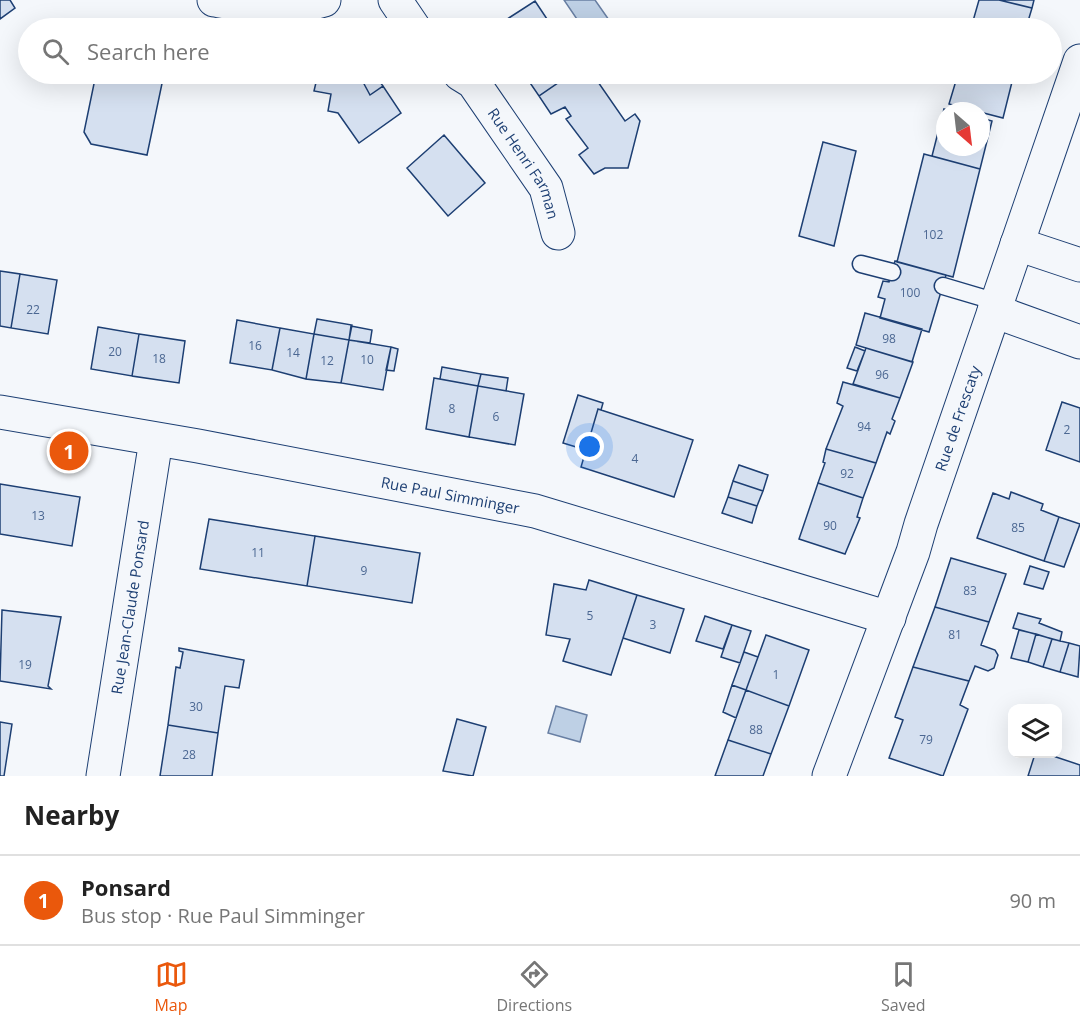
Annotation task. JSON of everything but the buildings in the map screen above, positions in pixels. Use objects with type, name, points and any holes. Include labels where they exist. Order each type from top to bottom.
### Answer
[{"type":"street","points":[[214,0],[272,9],[291,8],[324,0]]},
{"type":"street","points":[[395,0],[407,18]]},
{"type":"street","name":"Rue de Frescaty","points":[[829,776],[889,618],[1080,61]]},
{"type":"street","name":"Rue Henri Farman","points":[[474,84],[546,189],[558,233]]},
{"type":"street","points":[[1017,244],[1080,265]]},
{"type":"street","points":[[995,307],[1080,342]]},
{"type":"street","name":"Rue Paul Simminger","points":[[0,412],[535,511],[889,618]]},
{"type":"street","name":"Rue Jean-Claude Ponsard","points":[[103,776],[156,440]]},
{"type":"lane","points":[[861,264],[892,272]]},
{"type":"lane","points":[[943,286],[995,307]]},
{"type":"water","points":[[564,0],[595,0],[608,18],[576,18]]},
{"type":"water","points":[[556,706],[587,715],[580,742],[548,733]]},
{"type":"place","name":"Ponsard","points":[[69,451]]}]
